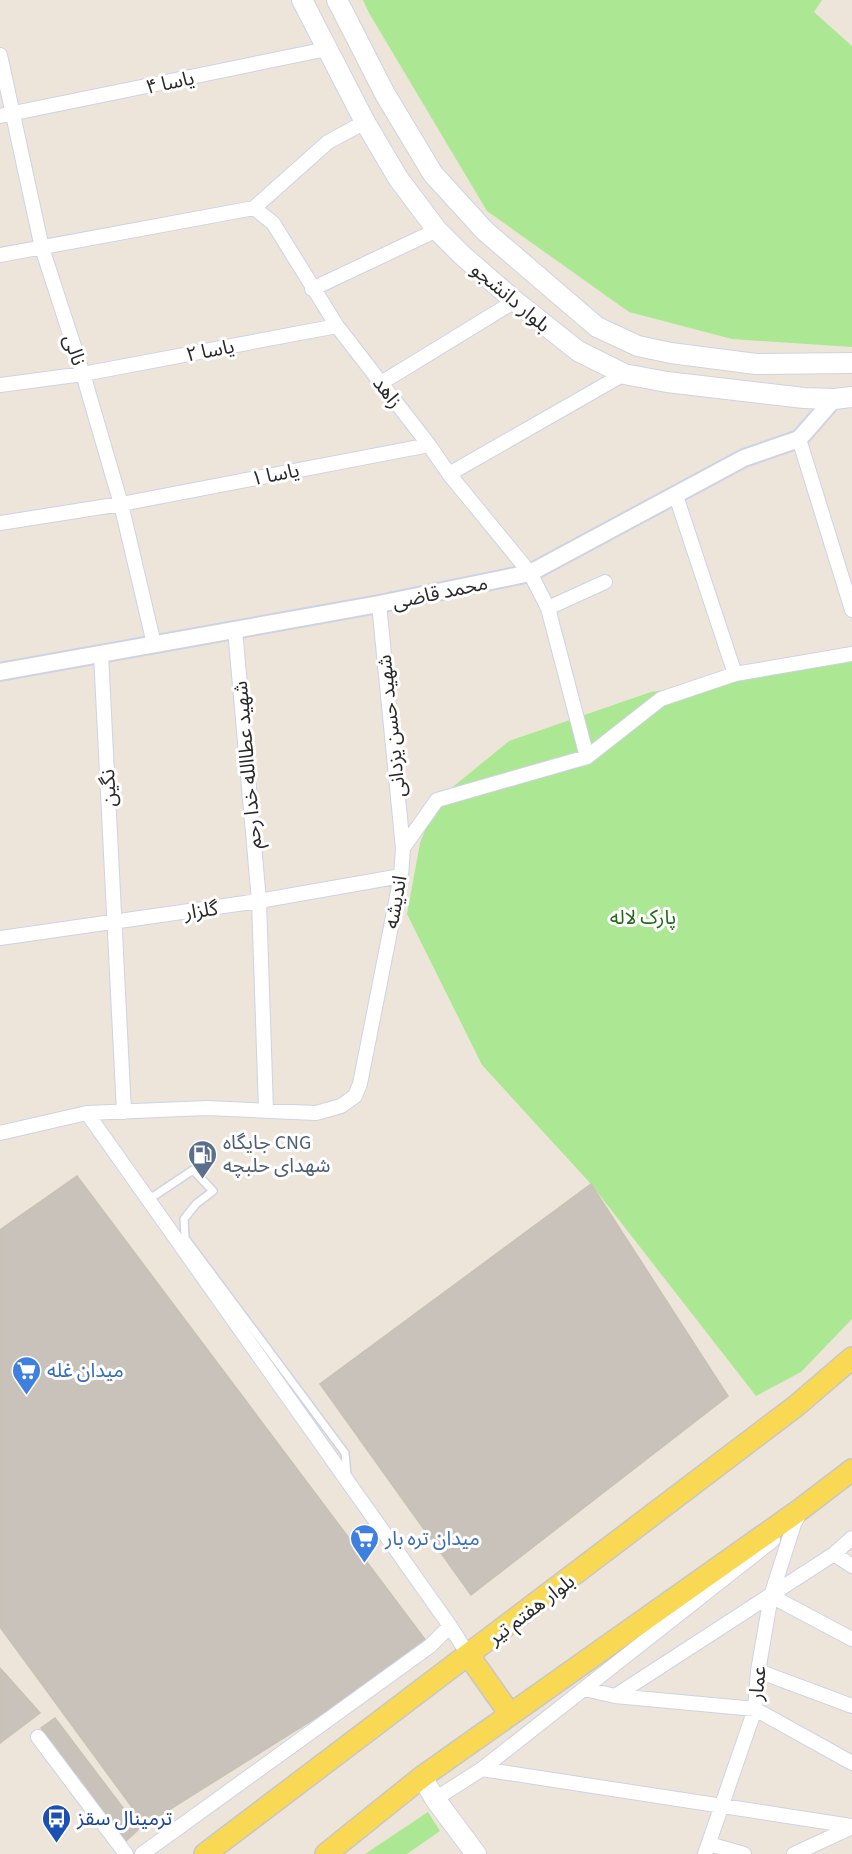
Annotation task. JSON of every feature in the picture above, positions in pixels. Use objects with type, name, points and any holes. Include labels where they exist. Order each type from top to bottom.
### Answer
[{"type":"main road","name":"بلوار دانشجو","points":[[302,0],[365,122],[398,178],[437,230],[515,302],[579,351],[624,374],[667,382],[804,398],[843,398]]},
{"type":"main road","name":"بلوار دانشجو","points":[[337,0],[385,94],[433,174],[485,231],[597,327],[638,346],[671,353],[756,364],[852,363]]},
{"type":"main road","name":"بلوار هفتم تیر","points":[[205,1854],[796,1407],[852,1358]]},
{"type":"main road","points":[[326,1854],[422,1777],[510,1714],[798,1517],[852,1470]]},
{"type":"main road","points":[[469,1656],[510,1714]]},
{"type":"main road","points":[[422,1777],[435,1799],[476,1854]]},
{"type":"street","name":"یاسا ۴","points":[[6,116],[327,49]]},
{"type":"street","name":"نالی","points":[[0,55],[6,116],[42,248],[83,374],[121,504],[153,644]]},
{"type":"street","points":[[0,255],[254,208],[328,142],[365,122]]},
{"type":"street","name":"زاهد","points":[[254,208],[273,223],[337,326],[429,444],[449,474],[530,573],[548,608],[587,757]]},
{"type":"street","points":[[312,289],[437,230]]},
{"type":"street","points":[[381,383],[515,302]]},
{"type":"street","name":"یاسا ۲","points":[[0,385],[83,374],[337,326]]},
{"type":"street","points":[[449,474],[624,374]]},
{"type":"street","name":"محمد قاضی","points":[[0,672],[379,604],[530,573],[744,458],[799,438],[843,398]]},
{"type":"street","points":[[799,438],[852,610]]},
{"type":"street","name":"یاسا ۱","points":[[0,523],[121,504],[429,444]]},
{"type":"street","points":[[676,496],[735,674]]},
{"type":"street","points":[[548,608],[605,582]]},
{"type":"street","name":"شهید حسن یزدانی","points":[[379,604],[403,848]]},
{"type":"street","name":"شهید عطاالله خدا رحم","points":[[235,629],[259,901],[266,1110]]},
{"type":"street","name":"نگین","points":[[101,654],[123,1112]]},
{"type":"street","name":"اندیشه","points":[[0,1133],[87,1113],[207,1108],[316,1113],[341,1106],[355,1096],[360,1084],[401,876],[403,848],[437,800],[587,757],[661,699],[735,674],[852,654]]},
{"type":"street","name":"گلزار","points":[[0,938],[259,901],[401,876]]},
{"type":"street","points":[[87,1113],[469,1656]]},
{"type":"street","points":[[435,1799],[482,1769],[585,1689],[798,1517]]},
{"type":"street","name":"عمار","points":[[707,1849],[755,1709],[758,1671],[771,1596],[798,1517]]},
{"type":"street","points":[[615,1696],[771,1596],[834,1554],[852,1538]]},
{"type":"street","points":[[834,1554],[852,1566]]},
{"type":"street","points":[[771,1596],[852,1639]]},
{"type":"street","points":[[142,1854],[430,1646],[450,1626]]},
{"type":"street","points":[[758,1671],[852,1706]]},
{"type":"street","points":[[585,1689],[615,1696],[755,1709],[852,1762]]},
{"type":"street","points":[[38,1737],[126,1854]]},
{"type":"street","points":[[482,1769],[721,1804],[852,1827]]},
{"type":"street","points":[[794,1854],[852,1827]]},
{"type":"street","points":[[707,1849],[744,1854]]},
{"type":"lane","points":[[148,1200],[193,1170],[213,1191],[196,1204],[184,1219],[185,1238],[345,1454],[347,1484]]},
{"type":"green space","points":[[363,0],[822,0],[814,12],[852,46],[852,347],[732,339],[629,312],[487,211]]},
{"type":"green space","name":"پارک لاله","points":[[852,660],[852,1319],[801,1372],[756,1396],[591,1184],[482,1065],[407,914],[420,843],[437,800],[509,741],[651,692]]},
{"type":"green space","points":[[428,1812],[440,1831],[407,1854],[365,1854]]},
{"type":"building","points":[[77,1176],[430,1646],[145,1825],[0,1627],[0,1230]]},
{"type":"building","points":[[591,1184],[728,1396],[471,1595],[320,1384]]},
{"type":"building","points":[[0,1668],[40,1713],[0,1743]]},
{"type":"building","points":[[55,1718],[139,1829],[126,1841],[41,1728]]},
{"type":"place","name":"جایگاه CNG شهدای حلبچه","points":[[202,1180]]},
{"type":"place","name":"میدان غله","points":[[26,1396]]},
{"type":"place","name":"میدان تره بار","points":[[364,1564]]},
{"type":"place","name":"ترمینال سقز","points":[[56,1844]]}]
